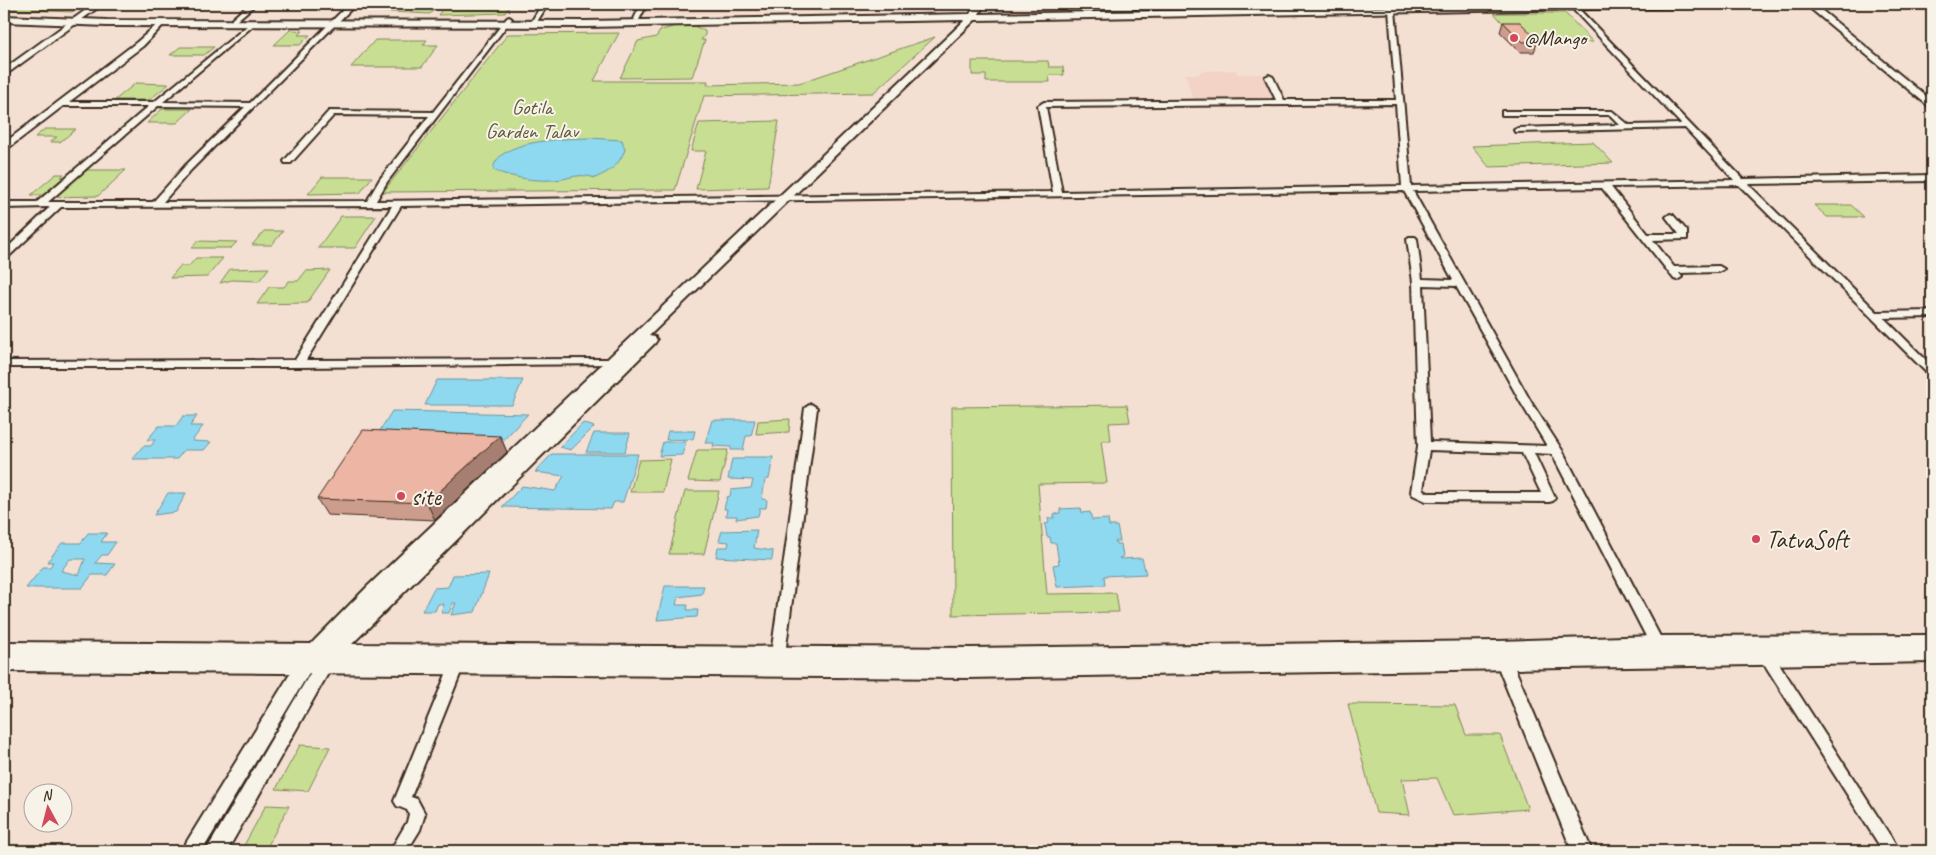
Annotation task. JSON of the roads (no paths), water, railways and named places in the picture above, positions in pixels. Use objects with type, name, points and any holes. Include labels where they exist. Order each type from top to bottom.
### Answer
[{"type":"main road","points":[[4,19],[534,22],[937,18],[984,12],[1139,6],[1390,7],[1444,4]]},
{"type":"main road","points":[[534,22],[984,12],[1705,4]]},
{"type":"main road","points":[[4,663],[304,666],[324,656],[958,31],[984,12]]},
{"type":"main road","points":[[324,656],[612,362],[790,197],[984,12]]},
{"type":"main road","points":[[4,14],[79,20],[162,23],[252,24],[336,21]]},
{"type":"main road","points":[[937,18],[950,23],[958,31]]},
{"type":"main road","points":[[1501,655],[1657,644],[1932,643]]},
{"type":"main road","points":[[4,650],[777,662],[968,670],[1501,655],[1932,654]]},
{"type":"main road","points":[[324,656],[456,667],[777,662]]},
{"type":"street","points":[[4,73],[99,4]]},
{"type":"street","points":[[234,20],[253,4]]},
{"type":"street","points":[[155,205],[188,168],[353,4]]},
{"type":"street","points":[[534,22],[545,4]]},
{"type":"street","points":[[637,19],[644,4]]},
{"type":"street","points":[[1809,4],[1932,106]]},
{"type":"street","points":[[1820,4],[1932,97]]},
{"type":"street","points":[[1572,5],[1741,182],[1932,372]]},
{"type":"street","points":[[1390,7],[1407,189],[1526,403],[1556,450],[1657,644]]},
{"type":"street","points":[[369,204],[383,182],[507,22]]},
{"type":"street","points":[[4,147],[140,44],[162,23]]},
{"type":"street","points":[[39,205],[252,24]]},
{"type":"street","points":[[1269,77],[1282,104]]},
{"type":"street","points":[[1058,194],[1042,106],[1047,104],[1400,102]]},
{"type":"street","points":[[62,104],[252,105]]},
{"type":"street","points":[[288,161],[332,113],[436,114]]},
{"type":"street","points":[[1505,113],[1612,114],[1626,127]]},
{"type":"street","points":[[1547,113],[1562,129]]},
{"type":"street","points":[[1518,130],[1688,126]]},
{"type":"street","points":[[4,206],[369,204],[1407,189],[1932,178]]},
{"type":"street","points":[[1604,185],[1675,273],[1719,269]]},
{"type":"street","points":[[298,364],[398,203]]},
{"type":"street","points":[[4,256],[58,205]]},
{"type":"street","points":[[1646,237],[1684,237],[1684,234],[1670,217]]},
{"type":"street","points":[[1412,239],[1418,282],[1424,446],[1417,492],[1426,497],[1549,498],[1526,449]]},
{"type":"street","points":[[1418,282],[1460,283]]},
{"type":"street","points":[[1874,315],[1932,314]]},
{"type":"street","points":[[4,364],[612,362]]},
{"type":"street","points":[[777,662],[811,408]]},
{"type":"street","points":[[1424,446],[1556,450]]},
{"type":"street","points":[[1501,655],[1582,851]]},
{"type":"street","points":[[1766,655],[1892,851]]},
{"type":"street","points":[[216,851],[324,656]]},
{"type":"street","points":[[191,851],[304,666]]},
{"type":"street","points":[[398,851],[414,825],[417,814],[412,804],[402,801],[456,667]]},
{"type":"water","points":[[589,138],[622,140],[625,150],[620,160],[613,167],[595,178],[579,176],[554,180],[538,180],[516,177],[493,170],[497,160],[506,152],[518,147],[549,140]]},
{"type":"water","points":[[437,380],[523,380],[512,405],[425,405]]},
{"type":"water","points":[[392,411],[528,414],[496,448],[371,445]]},
{"type":"water","points":[[183,416],[197,416],[190,426],[203,426],[192,441],[211,442],[204,450],[184,450],[177,459],[132,459],[143,446],[151,446],[155,440],[147,440],[159,426],[176,426]]},
{"type":"water","points":[[712,420],[755,420],[751,436],[746,436],[743,450],[731,450],[731,447],[713,446],[714,443],[705,443]]},
{"type":"water","points":[[583,423],[594,427],[571,450],[560,447]]},
{"type":"water","points":[[668,431],[695,431],[693,439],[666,440]]},
{"type":"water","points":[[594,433],[630,433],[625,452],[586,452]]},
{"type":"water","points":[[663,442],[686,442],[682,455],[659,456]]},
{"type":"water","points":[[552,454],[638,454],[623,502],[614,502],[611,509],[502,507],[522,486],[555,491],[564,476],[535,472]]},
{"type":"water","points":[[745,457],[773,457],[769,479],[765,480],[762,499],[767,500],[766,508],[760,508],[758,516],[736,519],[737,516],[726,516],[727,509],[724,509],[727,497],[730,496],[731,490],[751,488],[753,480],[728,479],[732,459],[744,459]]},
{"type":"water","points":[[168,493],[186,493],[176,512],[154,515]]},
{"type":"water","points":[[1081,508],[1082,513],[1090,512],[1092,520],[1108,519],[1109,526],[1117,526],[1120,541],[1115,541],[1116,544],[1121,544],[1123,557],[1119,558],[1142,558],[1146,574],[1104,576],[1105,585],[1057,587],[1053,565],[1059,564],[1056,543],[1051,543],[1050,537],[1047,537],[1045,524],[1049,523],[1048,518],[1054,518],[1054,514],[1060,513],[1060,509]]},
{"type":"water","points":[[757,530],[754,548],[773,551],[772,560],[716,557],[718,547],[728,547],[729,542],[719,541],[722,531]]},
{"type":"water","points":[[88,533],[107,533],[101,542],[116,542],[107,555],[102,555],[95,563],[115,564],[107,575],[92,575],[82,588],[26,588],[43,567],[50,567],[53,562],[47,562],[62,543],[81,543]],"holes":[[[70,559],[85,559],[79,575],[61,571]]]},
{"type":"water","points":[[489,574],[475,612],[451,615],[456,603],[453,603],[449,613],[441,613],[444,604],[438,604],[435,611],[422,611],[434,588],[448,587],[453,575]]},
{"type":"water","points":[[665,586],[704,586],[702,594],[678,597],[676,605],[688,605],[687,610],[698,610],[697,617],[657,620]]},
{"type":"place","name":"@Mango","points":[[1514,38]]},
{"type":"place","name":"site","points":[[401,496]]},
{"type":"place","name":"TatvaSoft","points":[[1756,539]]},
{"type":"park label","name":"Gotila Garden Talav","points":[[532,119]]}]
